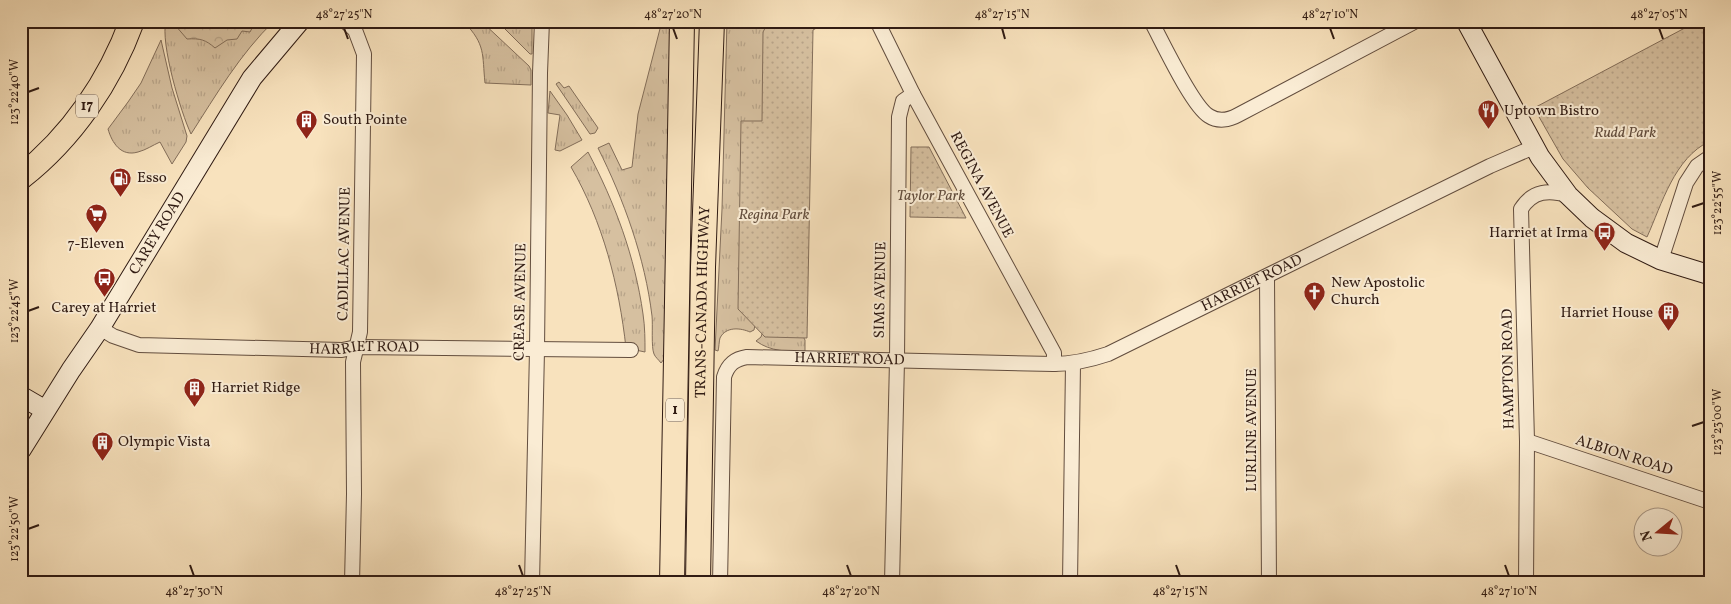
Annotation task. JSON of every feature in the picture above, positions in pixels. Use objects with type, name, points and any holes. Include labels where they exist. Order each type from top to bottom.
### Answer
[{"type":"highway","points":[[114,21],[124,43]]},
{"type":"highway","name":"17","points":[[23,174],[48,153],[71,128],[104,80],[124,43],[132,21]]},
{"type":"highway","name":"TRANS-CANADA HIGHWAY","points":[[672,583],[682,21]]},
{"type":"highway","name":"TRANS-CANADA HIGHWAY","points":[[698,583],[703,266],[712,21]]},
{"type":"street","name":"CAREY ROAD","points":[[21,450],[45,410],[100,328],[252,78],[300,21]]},
{"type":"street","name":"CADILLAC AVENUE","points":[[344,21],[355,30],[364,54],[360,332],[353,362],[354,494],[352,583]]},
{"type":"street","name":"CREASE AVENUE","points":[[532,583],[542,21]]},
{"type":"street","name":"REGINA AVENUE","points":[[877,21],[913,94],[1054,353],[1054,364]]},
{"type":"street","points":[[1151,21],[1196,104],[1204,113],[1215,119],[1227,119],[1238,116],[1416,21]]},
{"type":"street","points":[[1466,21],[1546,168],[1568,195],[1592,218],[1626,243],[1661,260],[1710,275]]},
{"type":"street","name":"SIMS AVENUE","points":[[892,583],[897,360],[899,117],[903,101],[913,94]]},
{"type":"street","name":"HARRIET ROAD","points":[[720,583],[724,377],[727,369],[733,362],[748,357],[1054,364],[1073,364],[1091,360],[1108,354],[1490,166],[1534,147]]},
{"type":"street","points":[[1661,260],[1686,183],[1697,166],[1710,157]]},
{"type":"street","name":"HAMPTON ROAD","points":[[1526,583],[1527,441],[1521,209],[1527,200],[1543,192],[1554,191],[1568,195]]},
{"type":"street","name":"LURLINE AVENUE","points":[[1267,277],[1269,583]]},
{"type":"street","name":"HARRIET ROAD","points":[[100,328],[113,336],[139,345],[342,350],[357,348],[630,350]]},
{"type":"street","points":[[1070,583],[1073,364]]},
{"type":"street","points":[[21,396],[45,410]]},
{"type":"street","name":"ALBION ROAD","points":[[1527,441],[1710,502]]},
{"type":"green space","points":[[166,21],[274,21],[239,61],[191,134],[177,95],[169,61],[166,45]]},
{"type":"green space","points":[[174,21],[256,21],[250,32],[242,31],[237,39],[227,40],[215,48],[202,40],[187,39],[175,25]]},
{"type":"green space","points":[[446,21],[481,21],[529,66],[531,70],[531,85],[485,83],[482,50],[476,37],[464,22]]},
{"type":"green space","points":[[497,21],[521,23],[521,21],[532,21],[532,54],[530,54]]},
{"type":"green space","points":[[662,21],[671,21],[665,350],[664,359],[661,363],[653,351],[649,294],[639,251],[625,209],[598,148],[609,143],[622,170],[632,167],[638,114]]},
{"type":"green space","points":[[727,21],[784,21],[754,330],[750,332],[734,329],[726,331],[720,338],[718,351],[715,350],[722,209]]},
{"type":"green space","name":"Regina Park","points":[[769,21],[829,21],[813,30],[807,338],[765,337],[738,309],[741,121],[762,121],[763,32]]},
{"type":"green space","name":"Rudd Park","points":[[1698,21],[1710,21],[1710,141],[1698,149],[1678,170],[1647,237],[1632,229],[1588,188],[1563,159],[1534,108]]},
{"type":"green space","points":[[161,40],[172,88],[187,136],[186,142],[172,164],[160,142],[141,151],[132,153],[122,151],[115,144],[108,129],[141,83]]},
{"type":"green space","points":[[559,82],[564,88],[569,86],[598,128],[595,133],[590,134],[556,84]]},
{"type":"green space","points":[[550,91],[582,140],[560,151],[555,150],[560,115],[548,113]]},
{"type":"green space","name":"Taylor Park","points":[[911,147],[929,147],[966,218],[910,217]]},
{"type":"green space","points":[[588,152],[607,191],[623,231],[635,272],[645,329],[645,352],[626,348],[619,301],[608,254],[592,210],[571,167]]},
{"type":"green space","points":[[765,325],[799,329],[805,340],[805,352],[773,349],[756,341],[761,337]]},
{"type":"place","name":"Uptown Bistro","points":[[1488,130]]},
{"type":"place","name":"South Pointe","points":[[307,139]]},
{"type":"place","name":"Esso","points":[[121,197]]},
{"type":"place","name":"7-Eleven","points":[[96,234]]},
{"type":"place","name":"Harriet at Irma","points":[[1604,252]]},
{"type":"place","name":"Carey at Harriet","points":[[104,298]]},
{"type":"place","name":"New Apostolic Church","points":[[1315,311]]},
{"type":"place","name":"Harriet House","points":[[1669,332]]},
{"type":"place","name":"Harriet Ridge","points":[[195,407]]},
{"type":"place","name":"Olympic Vista","points":[[102,461]]}]
